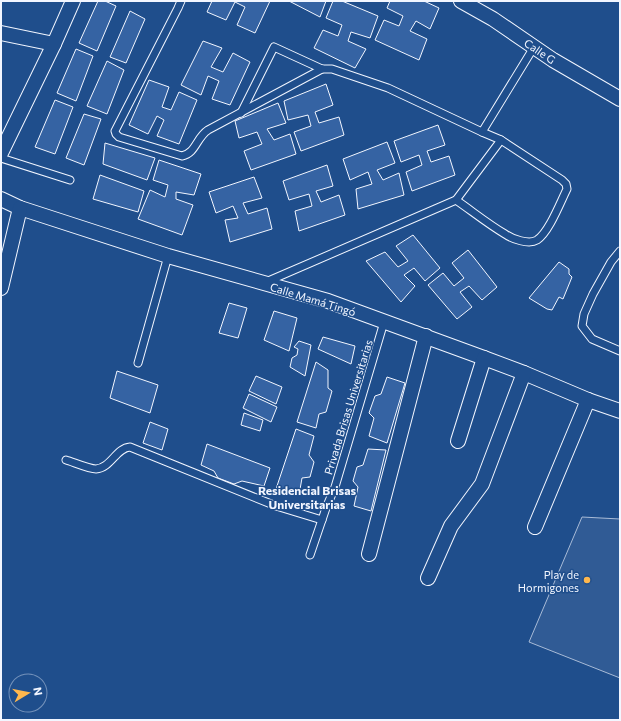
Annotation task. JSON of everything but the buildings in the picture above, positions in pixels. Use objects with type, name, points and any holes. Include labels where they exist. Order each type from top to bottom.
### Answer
[{"type":"street","points":[[1,153],[54,44],[73,1]]},
{"type":"street","name":"Calle G","points":[[461,1],[493,19],[553,60],[620,99]]},
{"type":"street","points":[[1,33],[54,44]]},
{"type":"street","name":"Calle Mamá Tingó","points":[[1,199],[20,208],[168,256],[328,301],[426,336],[524,373],[588,400],[620,411]]},
{"type":"street","points":[[1,288],[20,208]]},
{"type":"street","points":[[369,554],[426,336]]},
{"type":"street","points":[[458,442],[484,358]]},
{"type":"street","points":[[428,578],[451,526],[482,484],[524,373]]},
{"type":"street","points":[[535,527],[588,400]]},
{"type":"lane","points":[[180,1],[178,8],[115,131],[119,137],[182,156],[186,155],[191,152],[203,134],[322,69]]},
{"type":"lane","points":[[241,113],[274,47],[322,69],[332,69],[388,88],[500,140],[562,180],[566,184],[567,189],[546,230],[537,240],[530,243],[506,235],[456,200]]},
{"type":"lane","points":[[482,132],[534,47]]},
{"type":"lane","points":[[262,283],[456,200],[500,140]]},
{"type":"lane","points":[[1,158],[70,180]]},
{"type":"lane","points":[[620,251],[611,262],[593,294],[584,314],[582,326],[592,339],[620,351]]},
{"type":"lane","points":[[138,363],[168,256]]},
{"type":"lane","name":"Privada Brisas Universitarias","points":[[310,555],[335,487],[384,322]]},
{"type":"lane","points":[[66,460],[94,469],[100,468],[105,466],[122,450],[130,448],[276,506],[322,520]]},
{"type":"shaded area","name":"Play de Hormigones","points":[[582,517],[620,519],[620,678],[529,642]]},
{"type":"place","name":"Play de Hormigones","points":[[587,580]]},
{"type":"district","name":"Residencial Brisas Universitarias","points":[[307,497]]}]
